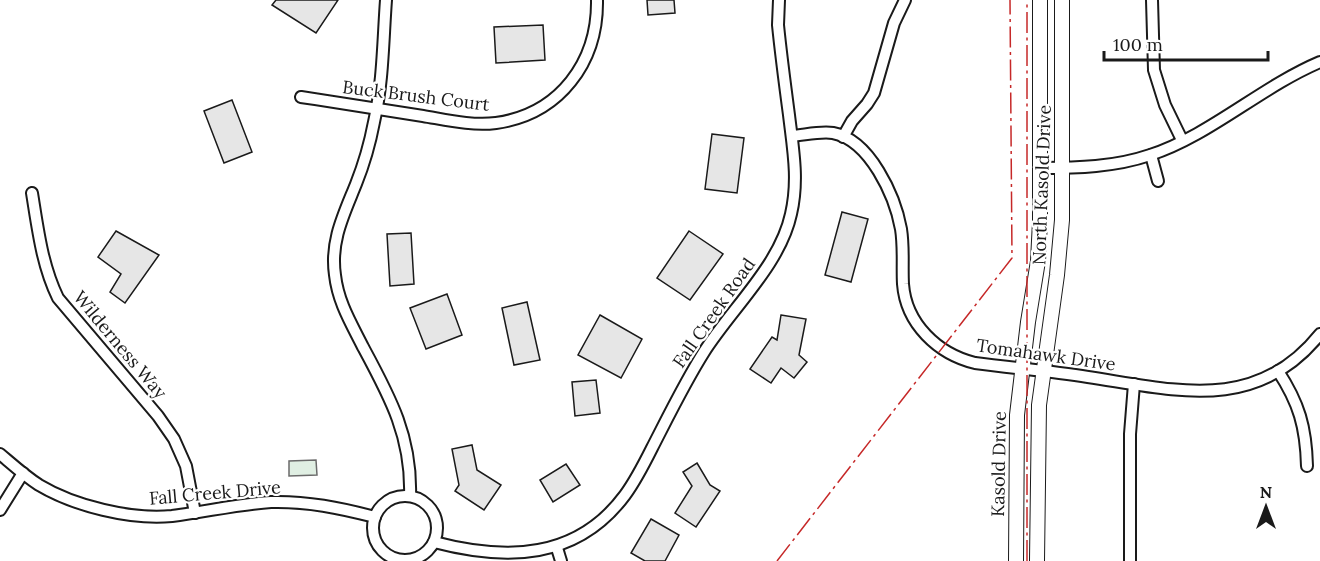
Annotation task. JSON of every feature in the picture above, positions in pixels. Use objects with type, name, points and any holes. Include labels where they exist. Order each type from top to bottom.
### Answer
[{"type":"main road","name":"North Kasold Drive","points":[[1023,368],[1038,261],[1041,168],[1040,0]]},
{"type":"main road","name":"North Kasold Drive","points":[[1042,370],[1060,244],[1062,0]]},
{"type":"main road","name":"Kasold Drive","points":[[1016,561],[1016,437],[1023,368]]},
{"type":"main road","name":"Kasold Drive","points":[[1037,561],[1037,441],[1042,370]]},
{"type":"street","points":[[386,0],[377,109],[367,152],[335,242],[335,275],[344,311],[397,411],[408,454],[410,496]]},
{"type":"street","name":"Buck Brush Court","points":[[301,97],[482,124],[514,119],[533,112],[561,93],[574,78],[584,62],[595,32],[597,0]]},
{"type":"street","name":"Fall Creek Road","points":[[434,542],[473,554],[492,557],[528,555],[557,548],[591,529],[625,496],[690,374],[772,258],[791,217],[797,180],[778,25],[779,0]]},
{"type":"street","points":[[792,136],[826,133],[843,137],[852,121],[874,93],[894,23],[905,0]]},
{"type":"street","points":[[1152,0],[1154,70],[1164,105],[1182,140]]},
{"type":"street","points":[[1041,168],[1099,166],[1151,155],[1182,140],[1295,73],[1320,62]]},
{"type":"street","name":"Tomahawk Drive","points":[[843,137],[855,143],[876,167],[895,204],[904,248],[903,286],[913,316],[921,330],[940,348],[963,360],[1178,391],[1221,391],[1258,381],[1278,371],[1298,358],[1320,334]]},
{"type":"street","points":[[1151,155],[1158,181]]},
{"type":"street","name":"Wilderness Way","points":[[32,194],[40,249],[48,276],[58,298],[158,416],[174,439],[186,466],[195,513]]},
{"type":"street","points":[[1278,371],[1299,409],[1306,445],[1307,466]]},
{"type":"street","points":[[1130,561],[1130,434],[1134,384]]},
{"type":"street","name":"Fall Creek Drive","points":[[0,454],[41,486],[80,503],[112,512],[169,516],[247,505],[296,502],[327,505],[375,517]]},
{"type":"street","points":[[0,510],[23,473]]},
{"type":"street","points":[[399,496],[410,496],[428,505],[434,513],[437,532],[434,542],[422,555],[394,560],[379,546],[373,527],[375,517],[380,508],[389,500],[399,496]]},
{"type":"street","points":[[557,548],[561,561]]},
{"type":"green space","points":[[316,460],[317,475],[289,476],[289,461]]},
{"type":"building","points":[[276,0],[338,0],[316,33],[272,5]]},
{"type":"building","points":[[647,0],[674,0],[675,13],[648,15]]},
{"type":"building","points":[[543,25],[545,60],[496,63],[494,27]]},
{"type":"building","points":[[232,100],[252,152],[224,163],[204,111]]},
{"type":"building","points":[[712,134],[744,138],[737,193],[705,189]]},
{"type":"building","points":[[842,212],[868,219],[851,282],[825,275]]},
{"type":"building","points":[[116,231],[159,255],[125,303],[110,292],[121,274],[98,257]]},
{"type":"building","points":[[689,231],[723,254],[690,300],[657,278]]},
{"type":"building","points":[[411,233],[414,284],[390,286],[387,234]]},
{"type":"building","points":[[447,294],[462,335],[426,349],[410,308]]},
{"type":"building","points":[[527,302],[540,360],[514,365],[502,308]]},
{"type":"building","points":[[600,315],[642,339],[621,378],[578,355]]},
{"type":"building","points":[[781,315],[806,319],[799,355],[807,362],[794,378],[781,368],[771,383],[750,369],[772,337],[777,340]]},
{"type":"building","points":[[596,380],[600,413],[575,416],[572,382]]},
{"type":"building","points":[[472,445],[477,470],[501,485],[484,510],[455,491],[459,485],[452,449]]},
{"type":"building","points":[[697,463],[710,485],[720,491],[696,527],[675,513],[692,486],[683,472]]},
{"type":"building","points":[[566,464],[580,485],[553,502],[540,480]]},
{"type":"building","points":[[651,519],[679,535],[665,561],[645,561],[631,553]]},
{"type":"power","points":[[777,561],[1012,258],[1010,0]]},
{"type":"power","points":[[1027,0],[1027,561]]}]
